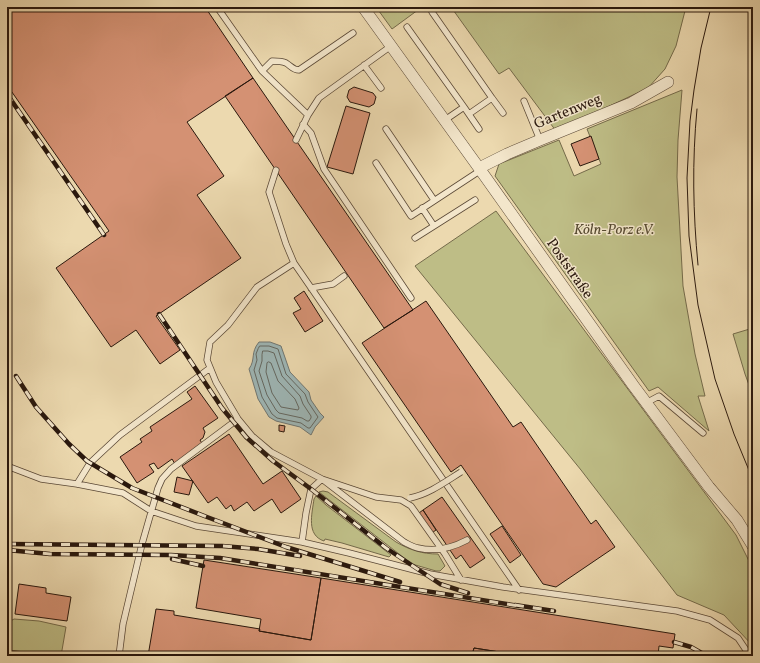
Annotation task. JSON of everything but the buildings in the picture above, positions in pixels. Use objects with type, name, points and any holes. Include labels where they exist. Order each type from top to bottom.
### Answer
[{"type":"street","name":"Poststraße","points":[[363,7],[646,403],[709,487],[737,520],[753,546]]},
{"type":"street","name":"Gartenweg","points":[[480,169],[507,154],[631,103],[668,82]]},
{"type":"lane","points":[[217,7],[262,71],[308,115]]},
{"type":"lane","points":[[432,12],[503,113]]},
{"type":"lane","points":[[407,27],[479,129]]},
{"type":"lane","points":[[262,71],[272,61],[284,62],[294,70],[298,70],[353,33]]},
{"type":"lane","points":[[296,140],[303,124],[319,98],[391,46]]},
{"type":"lane","points":[[364,65],[381,88]]},
{"type":"lane","points":[[469,114],[492,98]]},
{"type":"lane","points":[[524,102],[540,140]]},
{"type":"lane","points":[[444,120],[464,107]]},
{"type":"lane","points":[[303,124],[311,133],[324,169],[411,298]]},
{"type":"lane","points":[[386,129],[434,200]]},
{"type":"lane","points":[[376,163],[411,216],[480,169]]},
{"type":"lane","points":[[276,170],[269,192],[286,244],[294,263],[519,590]]},
{"type":"lane","points":[[415,238],[475,200]]},
{"type":"lane","points":[[422,208],[434,226]]},
{"type":"lane","points":[[294,263],[257,287],[228,324],[210,342],[207,360],[216,382],[238,420],[252,436],[271,452],[322,479],[376,497],[401,500],[420,496],[461,472]]},
{"type":"lane","points":[[311,288],[333,284],[344,276]]},
{"type":"lane","points":[[77,484],[90,463],[120,435],[210,368]]},
{"type":"lane","points":[[646,403],[659,396],[703,433]]},
{"type":"lane","points":[[119,656],[123,624],[134,576],[151,511],[162,479],[171,469],[238,420]]},
{"type":"lane","points":[[7,466],[41,479],[123,493],[151,511],[196,526],[302,542],[430,574],[461,580],[519,590],[677,611],[710,620],[738,638],[750,656]]},
{"type":"lane","points":[[322,479],[404,542],[418,548],[432,550],[449,548],[467,540]]},
{"type":"lane","points":[[302,542],[311,489],[322,479]]},
{"type":"lane","points":[[401,500],[411,506],[416,512],[461,580]]},
{"type":"lane","points":[[7,653],[33,656]]},
{"type":"green space","points":[[376,7],[422,7],[392,29]]},
{"type":"green space","points":[[451,7],[686,7],[676,46],[665,69],[648,88],[556,131],[509,68],[499,74]]},
{"type":"green space","name":"Köln-Porz e.V.","points":[[682,90],[677,177],[683,286],[695,354],[705,396],[698,396],[709,431],[658,387],[649,391],[495,176],[499,164],[559,140],[574,176],[601,164],[587,129]]},
{"type":"green space","points":[[496,211],[736,535],[753,569],[753,646],[724,615],[677,595],[581,470],[415,266]]},
{"type":"green space","points":[[753,328],[753,396],[733,334]]},
{"type":"green space","points":[[319,492],[328,492],[396,542],[416,551],[438,554],[445,566],[440,571],[436,571],[412,564]]},
{"type":"green space","points":[[316,496],[391,555],[389,557],[342,543],[325,539],[324,541],[318,538],[312,529],[314,499]]},
{"type":"green space","points":[[14,619],[39,621],[66,627],[61,656],[7,656],[7,623]]},
{"type":"water","points":[[259,342],[270,342],[281,346],[290,372],[309,392],[311,400],[324,417],[315,427],[311,435],[300,427],[276,421],[269,417],[258,399],[249,369],[256,346]]},
{"type":"tram line","points":[[711,7],[701,48],[690,121],[687,178],[689,236],[698,305],[715,379],[734,434],[753,480]]},
{"type":"tram line","points":[[697,109],[694,148],[694,187],[698,265]]},
{"type":"railway","points":[[7,94],[104,235]]},
{"type":"railway","points":[[159,314],[222,408],[246,437],[273,461],[386,548],[440,584],[468,593]]},
{"type":"railway","points":[[16,376],[36,407],[69,444],[87,461],[132,488],[286,547],[400,582]]},
{"type":"railway","points":[[7,544],[222,546],[258,549],[300,556]]},
{"type":"railway","points":[[7,550],[50,554],[171,555],[220,558],[519,606]]},
{"type":"railway","points":[[172,559],[203,566]]},
{"type":"railway","points":[[515,605],[554,611]]},
{"type":"railway","points":[[674,642],[691,647],[707,656]]}]
